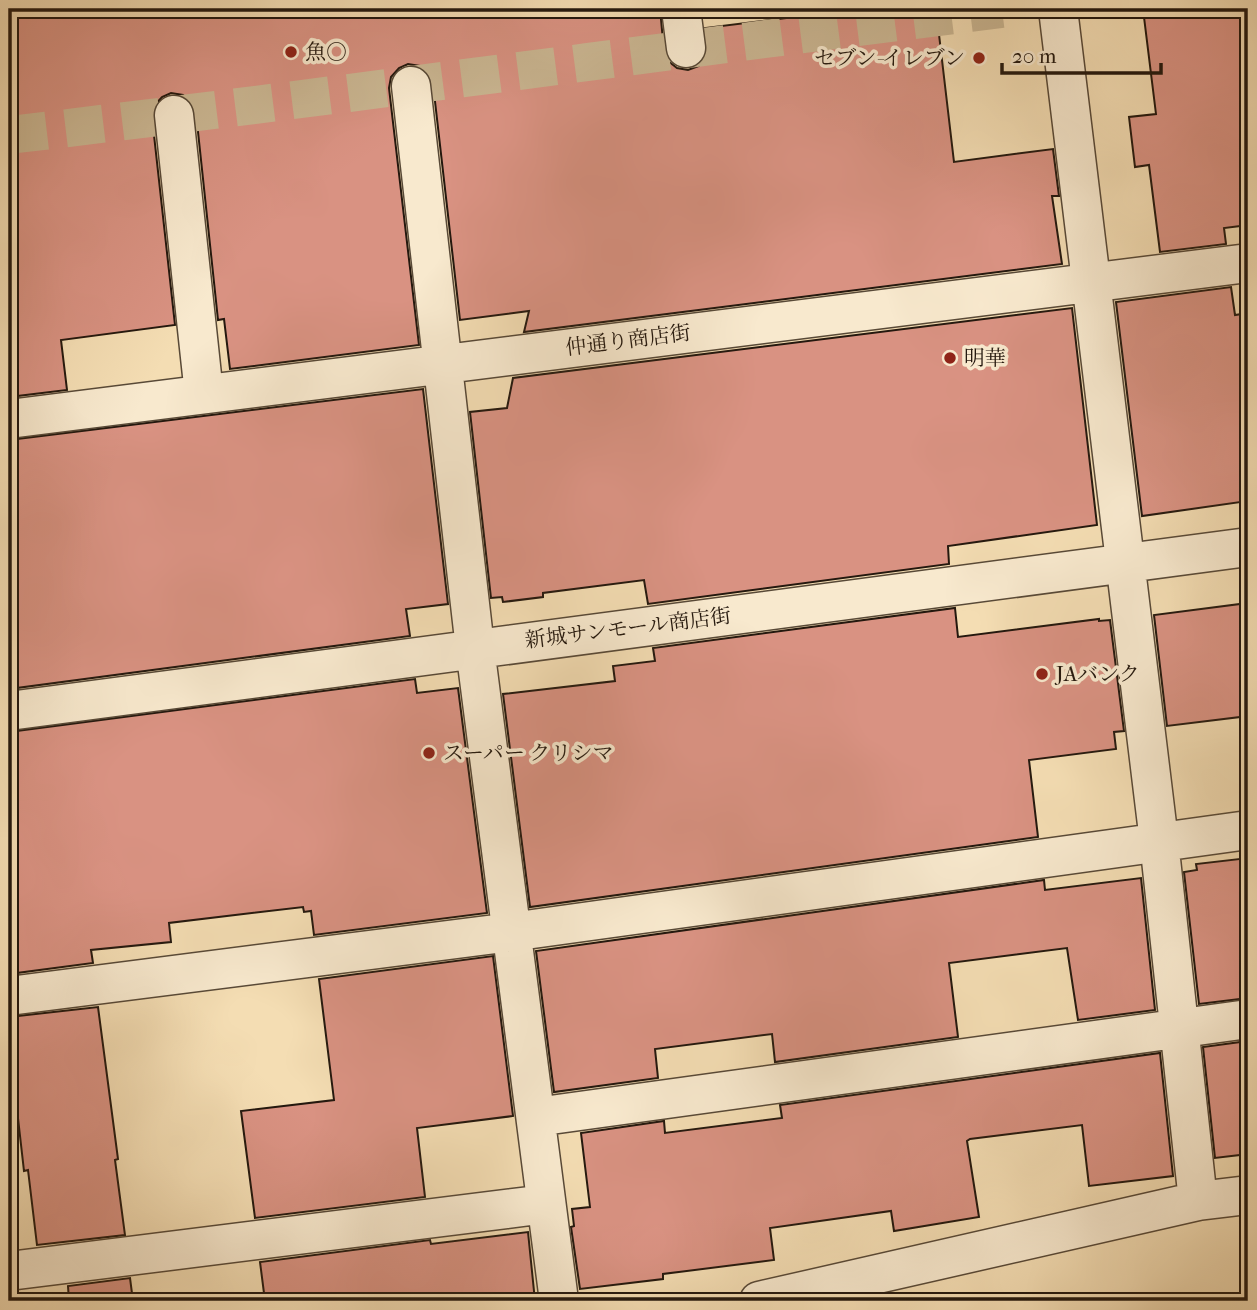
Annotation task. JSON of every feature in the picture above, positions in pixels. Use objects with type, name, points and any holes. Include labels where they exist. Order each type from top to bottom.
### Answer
[{"type":"street","points":[[681,9],[686,48]]},
{"type":"street","points":[[1058,9],[1159,841],[1198,1201]]},
{"type":"street","points":[[411,86],[475,648],[559,1301]]},
{"type":"street","points":[[174,116],[204,394]]},
{"type":"street","name":"仲通り商店街","points":[[9,419],[1248,263]]},
{"type":"street","name":"新城サンモール商店街","points":[[9,710],[1248,547]]},
{"type":"street","points":[[9,996],[511,932],[1248,830]]},
{"type":"street","points":[[536,1117],[1248,1019]]},
{"type":"street","points":[[759,1301],[1198,1201],[1248,1195]]},
{"type":"street","points":[[9,1271],[546,1204]]},
{"type":"building","points":[[85,9],[304,9],[305,18],[378,9],[660,9],[664,51],[668,61],[677,68],[688,70],[699,66],[706,57],[708,45],[705,28],[860,9],[936,9],[954,162],[1053,149],[1059,196],[1052,196],[1062,264],[524,332],[529,311],[460,320],[433,84],[429,74],[420,66],[408,64],[399,68],[391,77],[389,88],[419,345],[230,369],[224,319],[218,320],[196,113],[192,103],[183,95],[171,93],[162,97],[154,106],[152,117],[175,325],[61,340],[67,390],[9,397],[9,19]]},
{"type":"building","points":[[1143,9],[1248,9],[1248,225],[1224,228],[1226,244],[1160,252],[1149,165],[1135,167],[1129,117],[1156,114]]},
{"type":"building","points":[[1231,287],[1235,315],[1248,313],[1248,501],[1142,516],[1116,302]]},
{"type":"building","points":[[1072,308],[1097,525],[948,546],[949,564],[648,604],[644,580],[543,593],[543,597],[503,602],[502,597],[491,598],[470,412],[507,408],[513,378]]},
{"type":"building","points":[[423,389],[448,604],[406,609],[410,636],[9,689],[9,440]]},
{"type":"building","points":[[1248,603],[1248,716],[1167,726],[1154,615]]},
{"type":"building","points":[[955,608],[958,637],[1099,619],[1110,620],[1124,731],[1114,732],[1116,749],[1029,760],[1038,837],[530,907],[503,694],[615,681],[613,666],[655,661],[653,648]]},
{"type":"building","points":[[415,679],[417,693],[458,688],[487,913],[314,935],[311,911],[304,912],[303,907],[169,923],[171,942],[91,950],[93,963],[9,974],[9,732]]},
{"type":"building","points":[[1248,858],[1248,998],[1199,1004],[1184,872],[1197,870],[1196,864]]},
{"type":"building","points":[[1141,878],[1155,1010],[1078,1020],[1067,948],[949,963],[958,1037],[775,1062],[772,1034],[655,1049],[658,1078],[554,1092],[536,951],[1044,880],[1045,890]]},
{"type":"building","points":[[493,956],[513,1116],[417,1128],[425,1197],[255,1218],[241,1111],[334,1100],[319,979]]},
{"type":"building","points":[[98,1007],[125,1235],[37,1245],[28,1170],[24,1171],[9,1039],[9,1017]]},
{"type":"building","points":[[1248,1041],[1248,1154],[1215,1158],[1203,1047]]},
{"type":"building","points":[[1160,1053],[1173,1176],[1089,1186],[1082,1125],[970,1139],[967,1141],[979,1217],[894,1231],[891,1211],[770,1228],[774,1260],[663,1274],[663,1279],[580,1289],[571,1227],[574,1226],[572,1209],[590,1207],[581,1133],[664,1121],[665,1133],[782,1118],[780,1105]]},
{"type":"building","points":[[528,1232],[535,1301],[265,1301],[260,1262],[430,1240],[431,1244]]},
{"type":"building","points":[[130,1278],[133,1301],[69,1301],[68,1286]]},
{"type":"tunnel","points":[[9,135],[1002,9]]},
{"type":"place","name":"魚○","points":[[291,52]]},
{"type":"place","name":"セブン-イレブン","points":[[979,58]]},
{"type":"place","name":"明華","points":[[950,358]]},
{"type":"place","name":"JAバンク","points":[[1042,674]]},
{"type":"place","name":"スーパー クリシマ","points":[[429,753]]}]
